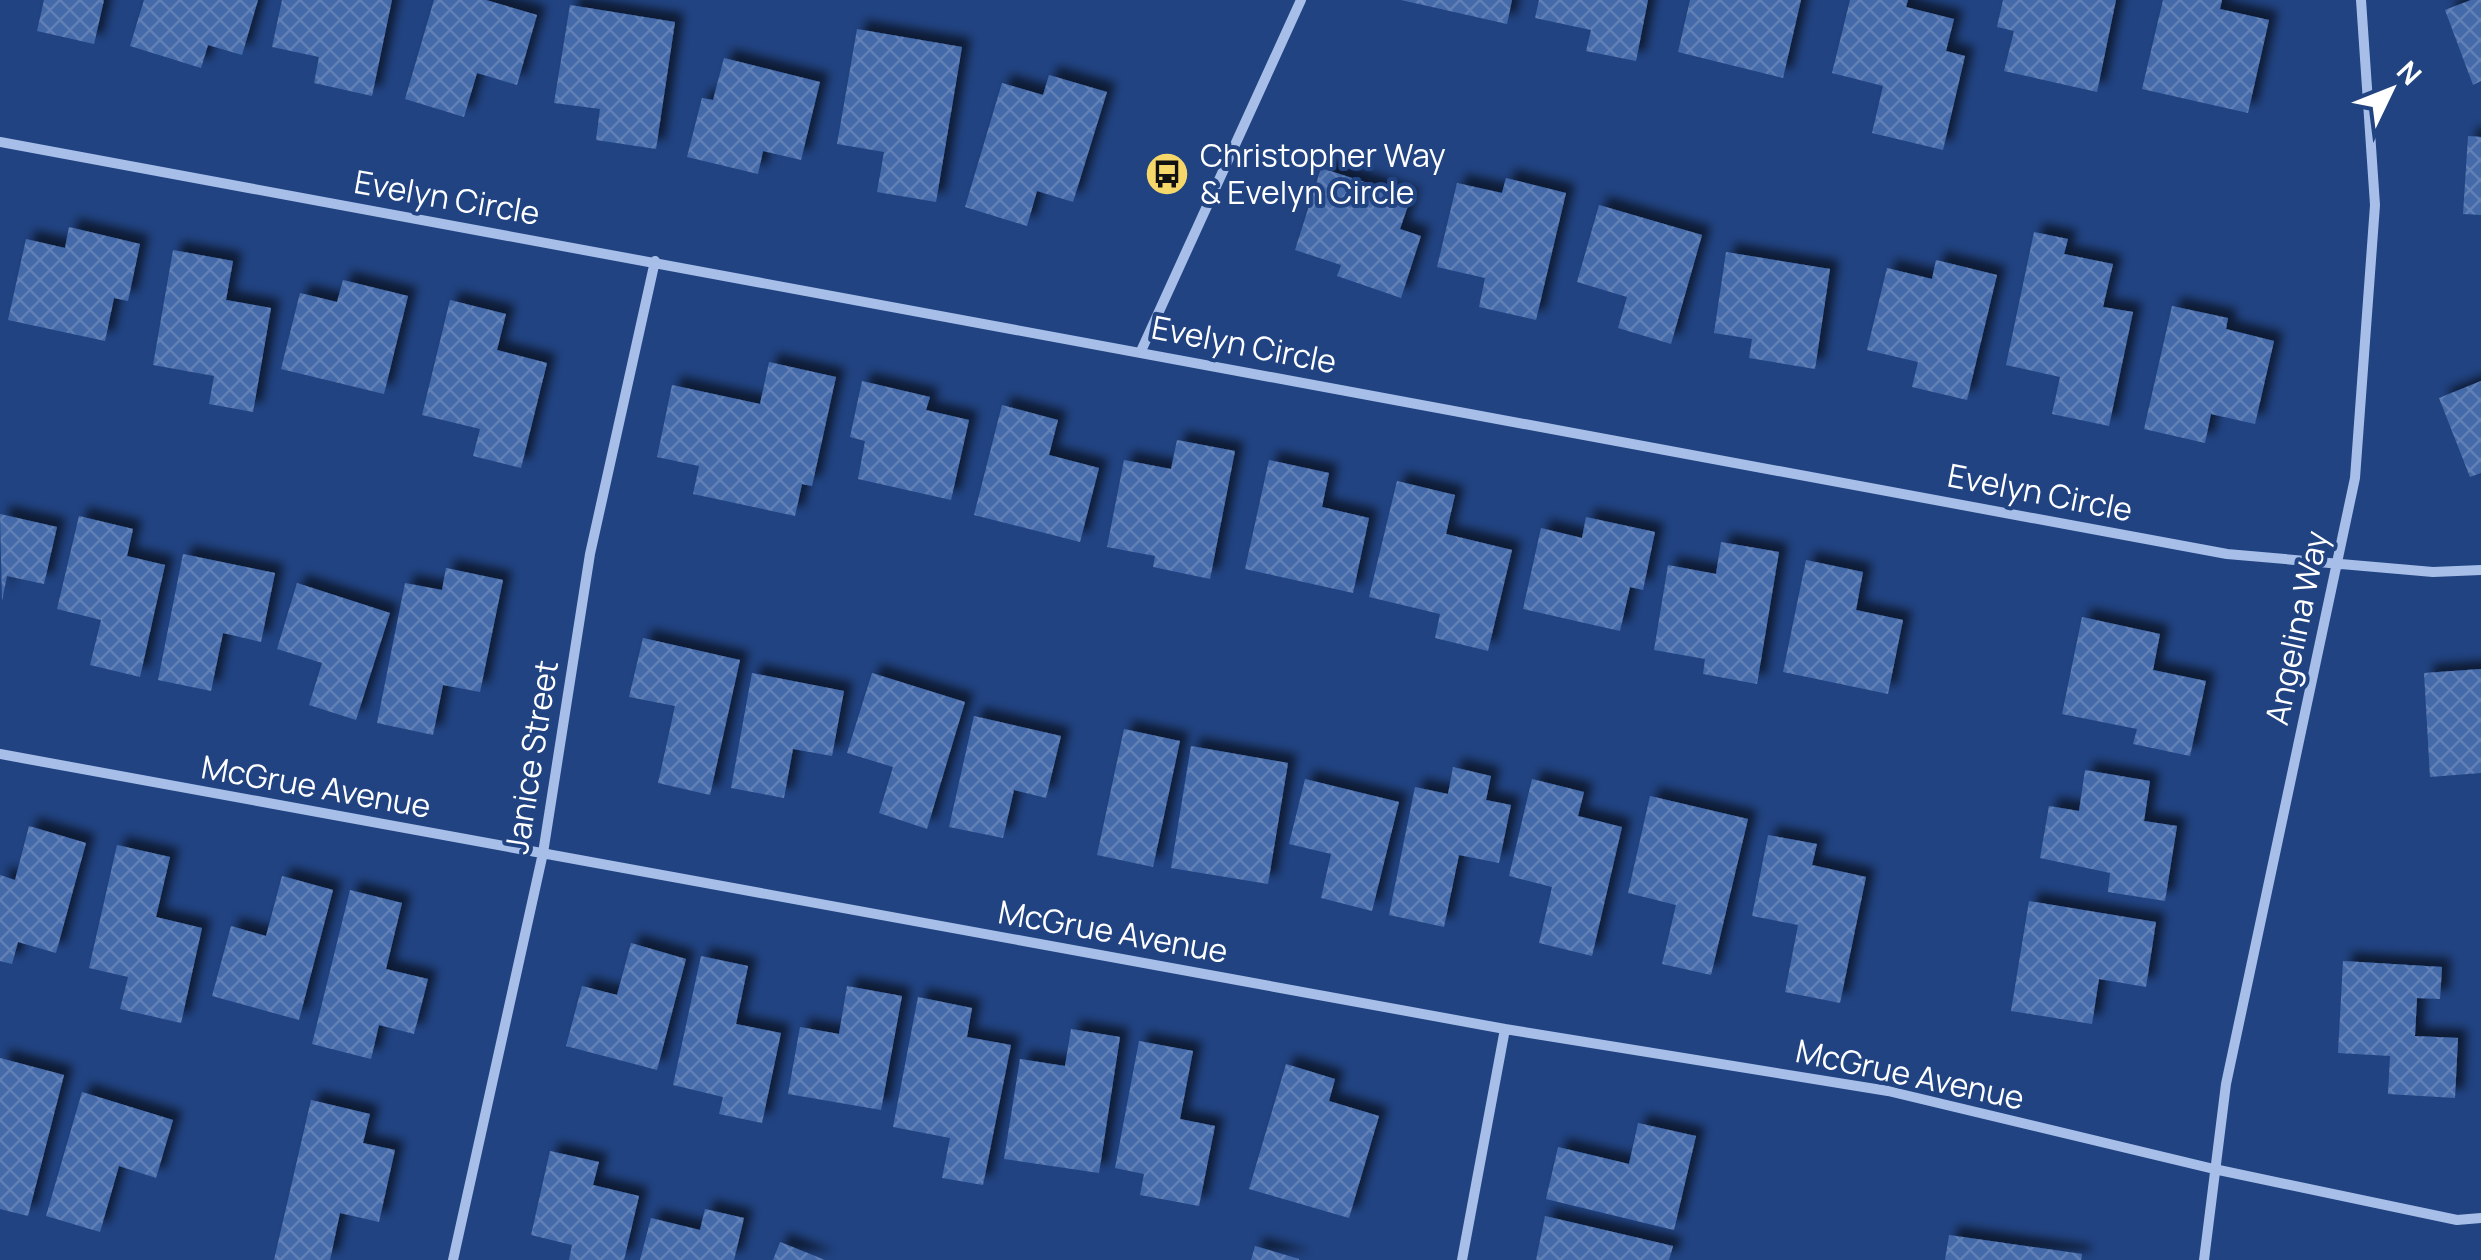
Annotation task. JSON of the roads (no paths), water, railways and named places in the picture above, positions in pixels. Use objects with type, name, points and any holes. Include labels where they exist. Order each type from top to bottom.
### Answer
[{"type":"street","points":[[1141,351],[1301,0]]},
{"type":"street","name":"Angelina Way","points":[[2204,1260],[2226,1084],[2355,478],[2375,205],[2362,0]]},
{"type":"street","name":"Evelyn Circle","points":[[0,142],[2228,554],[2433,572],[2481,570]]},
{"type":"street","name":"Janice Street","points":[[453,1260],[543,853],[590,554],[655,261]]},
{"type":"street","name":"McGrue Avenue","points":[[0,754],[1504,1029],[1888,1092],[2214,1169],[2457,1220],[2481,1218]]},
{"type":"street","points":[[1462,1260],[1504,1029]]},
{"type":"place","name":"Christopher Way & Evelyn Circle","points":[[1167,174]]}]
